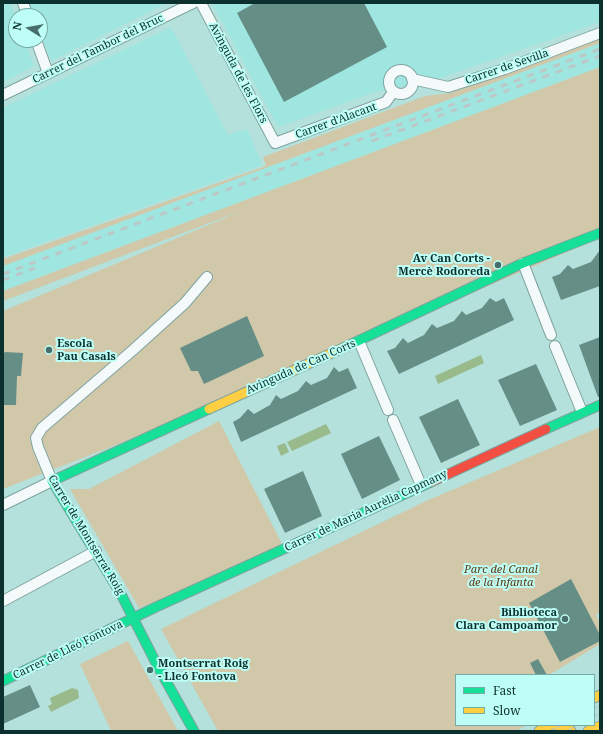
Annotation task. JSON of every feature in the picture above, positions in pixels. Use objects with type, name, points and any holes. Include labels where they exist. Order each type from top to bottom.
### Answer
[{"type":"street","name":"Carrer del Tambor del Bruc","points":[[3,95],[193,3]]},
{"type":"street","name":"Avinguda de les Flors","points":[[201,3],[275,143]]},
{"type":"street","name":"Carrer de Sevilla","points":[[412,79],[448,87],[505,69],[600,33]]},
{"type":"street","points":[[39,48],[48,73]]},
{"type":"street","points":[[398,71],[406,72],[412,79],[411,89],[403,94],[393,92],[389,82],[392,74],[398,71]]},
{"type":"street","name":"Carrer d'Alacant","points":[[275,143],[386,102],[393,92]]},
{"type":"street","name":"Avinguda de Can Corts","points":[[3,505],[52,481],[359,341],[524,263],[600,233]]},
{"type":"street","points":[[524,263],[551,335]]},
{"type":"street","name":"Carrer de Montserrat Roig","points":[[194,731],[96,551],[52,481],[38,447],[36,438],[42,428],[185,303],[207,278]]},
{"type":"street","points":[[359,341],[388,410]]},
{"type":"street","points":[[555,346],[582,412]]},
{"type":"street","name":"Carrer de Maria Aurèlia Capmany","points":[[134,619],[156,607],[421,485],[600,405]]},
{"type":"street","points":[[393,420],[421,485]]},
{"type":"street","points":[[3,601],[96,551]]},
{"type":"street","name":"Carrer de Lleó Fontova","points":[[3,681],[122,623],[134,619]]},
{"type":"street","points":[[539,731],[548,726]]},
{"type":"street","points":[[561,726],[567,727],[572,731]]},
{"type":"street","points":[[588,731],[600,726]]},
{"type":"shaded area","points":[[3,3],[10,3],[12,8],[8,8],[8,48],[27,48],[34,66],[3,82]]},
{"type":"shaded area","points":[[29,3],[167,3],[51,61],[46,48],[48,48],[48,8],[31,8]]},
{"type":"shaded area","points":[[212,3],[600,3],[600,22],[443,77],[372,93],[278,127]]},
{"type":"shaded area","points":[[171,27],[228,135],[247,129],[262,165],[3,257],[3,108]]},
{"type":"shaded area","points":[[600,43],[600,67],[3,291],[3,266]]},
{"type":"shaded area","points":[[481,355],[484,363],[438,384],[435,376]]},
{"type":"shaded area","points":[[326,424],[331,433],[292,451],[287,442]]},
{"type":"shaded area","points":[[285,443],[289,452],[281,456],[277,446]]},
{"type":"shaded area","points":[[72,688],[78,690],[79,698],[51,712],[48,706],[52,704],[50,698]]},
{"type":"green space","points":[[600,37],[600,43],[3,266],[3,259],[266,166],[263,157],[425,96],[450,93]]},
{"type":"green space","points":[[600,67],[600,238],[116,445],[3,489],[3,311],[244,210],[3,301],[3,291]]},
{"type":"green space","points":[[219,421],[281,542],[278,551],[139,608],[70,489],[89,489]]},
{"type":"green space","name":"Parc del Canal de la Infanta","points":[[600,427],[600,612],[596,615],[600,623],[600,644],[551,674],[455,674],[455,726],[525,726],[516,731],[218,731],[161,629],[426,501]]},
{"type":"green space","points":[[128,641],[178,731],[111,731],[80,664]]},
{"type":"building","points":[[255,3],[364,3],[387,47],[284,102],[237,13]]},
{"type":"building","points":[[600,250],[600,286],[561,300],[552,277],[560,274],[568,265],[573,269],[591,262]]},
{"type":"building","points":[[490,298],[496,302],[504,298],[514,320],[399,374],[387,351],[395,348],[403,338],[408,343],[424,335],[432,324],[437,328],[454,321],[462,311],[466,315],[482,308]]},
{"type":"building","points":[[247,316],[264,356],[204,384],[198,371],[191,371],[180,348]]},
{"type":"building","points":[[600,337],[600,397],[598,397],[579,345]]},
{"type":"building","points":[[5,352],[23,353],[21,376],[17,376],[16,405],[3,405],[3,355]]},
{"type":"building","points":[[536,364],[557,410],[520,426],[498,380]]},
{"type":"building","points":[[334,367],[339,372],[348,368],[357,388],[241,442],[233,422],[240,418],[248,409],[254,414],[270,405],[276,395],[281,399],[298,391],[306,381],[311,385],[327,378]]},
{"type":"building","points":[[458,399],[480,445],[441,463],[419,417]]},
{"type":"building","points":[[379,436],[400,480],[362,499],[341,454]]},
{"type":"building","points":[[303,471],[322,516],[285,533],[264,489]]},
{"type":"building","name":"Biblioteca Clara Campoamor","points":[[571,579],[600,635],[600,641],[560,662],[529,603]]},
{"type":"building","points":[[538,659],[546,674],[536,674],[530,663]]},
{"type":"building","points":[[30,685],[40,707],[3,724],[3,697]]},
{"type":"tram line","points":[[595,708],[600,705]]},
{"type":"tram line","points":[[595,716],[600,713]]},
{"type":"tram line","points":[[550,731],[560,726]]},
{"type":"tram line","points":[[566,731],[576,726]]},
{"type":"railway","points":[[3,274],[600,49]]},
{"type":"railway","points":[[372,141],[600,56]]},
{"type":"railway","points":[[3,280],[35,268]]},
{"type":"traffic: fast","points":[[343,348],[523,263],[600,233]]},
{"type":"traffic: fast","points":[[546,429],[600,405]]},
{"type":"traffic: fast","points":[[194,731],[157,665],[122,596],[52,481],[209,409]]},
{"type":"traffic: fast","points":[[3,681],[156,607],[431,482]]},
{"type":"traffic: slow","points":[[209,409],[343,348]]},
{"type":"traffic: slow","points":[[595,698],[600,695]]},
{"type":"traffic: slow","points":[[539,731],[548,726]]},
{"type":"traffic: slow","points":[[561,726],[567,727],[571,731]]},
{"type":"traffic: slow","points":[[588,731],[600,726]]},
{"type":"traffic: jam","points":[[431,482],[546,429]]},
{"type":"place","name":"Av Can Corts - Mercè Rodoreda","points":[[498,265]]},
{"type":"place","name":"Escola Pau Casals","points":[[49,350]]},
{"type":"place","name":"Biblioteca Clara Campoamor","points":[[565,619]]},
{"type":"place","name":"Montserrat Roig - Lleó Fontova","points":[[150,670]]}]
